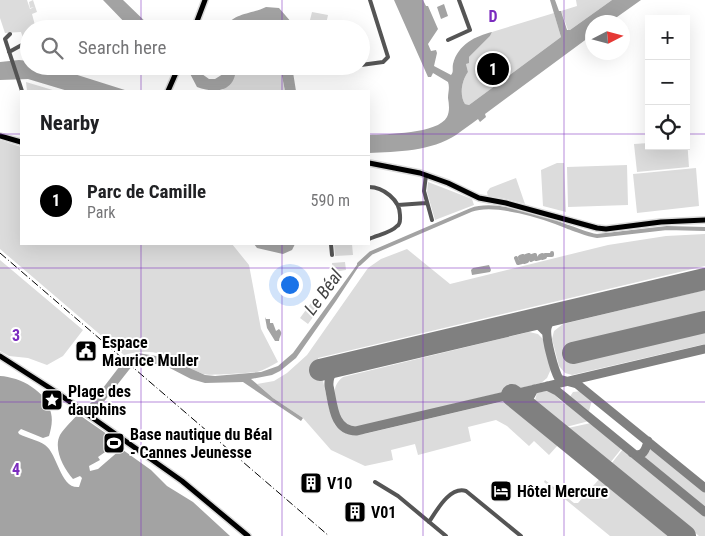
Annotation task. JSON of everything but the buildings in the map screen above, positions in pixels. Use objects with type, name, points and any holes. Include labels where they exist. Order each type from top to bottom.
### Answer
[{"type":"main road","points":[[197,20],[205,0]]},
{"type":"main road","points":[[168,90],[175,75]]},
{"type":"main road","points":[[0,136],[20,142]]},
{"type":"main road","points":[[370,163],[426,175],[479,198],[506,203],[602,229],[661,222],[705,220]]},
{"type":"main road","points":[[0,356],[35,378],[182,481],[248,536]]},
{"type":"main road","points":[[136,448],[159,461],[184,479],[253,536]]},
{"type":"street","points":[[370,0],[388,57],[383,62],[370,64]]},
{"type":"street","points":[[448,40],[470,30],[459,0]]},
{"type":"street","points":[[10,34],[5,39],[22,90]]},
{"type":"street","points":[[10,54],[20,47]]},
{"type":"street","points":[[426,175],[424,191],[432,220]]},
{"type":"street","points":[[370,186],[378,188],[398,206],[400,219],[398,226],[370,239]]},
{"type":"street","points":[[398,206],[426,203]]},
{"type":"street","points":[[332,245],[332,255]]},
{"type":"street","points":[[375,482],[395,494],[446,536]]},
{"type":"street","points":[[429,522],[450,494],[457,490],[463,490],[520,536]]},
{"type":"shaded area","points":[[0,0],[27,0],[30,9],[34,7],[30,8],[29,2],[33,0],[37,12],[32,14],[34,20],[20,20],[20,32],[5,33],[0,18]]},
{"type":"shaded area","points":[[103,0],[123,0],[144,20],[122,20]]},
{"type":"shaded area","points":[[394,0],[423,0],[426,6],[428,6],[438,29],[428,44],[431,51],[436,50],[437,53],[434,66],[451,75],[455,57],[463,46],[480,36],[492,32],[469,57],[469,63],[466,64],[468,72],[464,79],[462,92],[465,104],[469,105],[561,37],[550,0],[555,0],[567,30],[570,30],[585,19],[585,40],[485,114],[486,117],[480,122],[478,119],[456,135],[436,144],[414,150],[370,153],[370,135],[423,130],[442,123],[447,117],[449,112],[448,82],[433,73],[431,77],[428,77]]},
{"type":"shaded area","points":[[576,0],[612,0],[591,15],[585,15],[585,19],[568,30],[561,11],[577,6]]},
{"type":"shaded area","points":[[612,0],[641,0],[620,15],[591,15]]},
{"type":"shaded area","points":[[444,4],[448,16],[441,19],[437,7]]},
{"type":"shaded area","points":[[266,7],[279,8],[289,20],[232,20]]},
{"type":"shaded area","points":[[312,12],[328,15],[327,20],[310,20]]},
{"type":"shaded area","points":[[554,13],[561,37],[469,105],[465,104],[462,92],[464,79],[468,72],[466,64],[469,57],[492,32]]},
{"type":"shaded area","points":[[20,60],[20,75],[77,75],[125,90],[65,90],[28,79],[0,80],[0,62]]},
{"type":"shaded area","points":[[191,75],[203,75],[209,79],[215,79],[221,75],[235,75],[233,81],[224,89],[211,90],[197,87]]},
{"type":"shaded area","points":[[234,75],[282,75],[285,90],[222,90]]},
{"type":"shaded area","points":[[282,75],[293,75],[296,90],[285,90]]},
{"type":"shaded area","points":[[26,82],[53,90],[27,90]]},
{"type":"shaded area","points":[[0,140],[20,147],[20,245],[233,245],[249,265],[261,329],[278,362],[257,372],[207,375],[157,353],[137,352],[124,355],[0,249]]},
{"type":"shaded area","points":[[645,143],[645,150],[688,150],[689,167],[637,172],[634,144]]},
{"type":"shaded area","points":[[557,163],[564,163],[566,212],[543,206],[541,170]]},
{"type":"shaded area","points":[[627,165],[628,205],[568,207],[567,167]]},
{"type":"shaded area","points":[[696,168],[699,206],[637,213],[633,174]]},
{"type":"shaded area","points":[[516,178],[525,204],[502,198],[488,197],[487,192],[490,188]]},
{"type":"shaded area","points":[[428,182],[472,199],[474,205],[435,220],[427,192]]},
{"type":"shaded area","points":[[705,234],[705,266],[318,358],[329,408],[335,425],[347,434],[364,434],[504,401],[515,407],[558,442],[558,445],[549,455],[534,441],[529,446],[507,426],[496,420],[468,427],[471,441],[418,455],[415,444],[391,450],[393,460],[365,466],[331,450],[303,418],[273,398],[257,384],[274,381],[287,373],[307,355],[368,268],[381,259],[407,249],[450,284],[608,245],[666,236]]},
{"type":"shaded area","points":[[255,245],[294,245],[292,250],[283,254],[257,248]]},
{"type":"shaded area","points":[[334,245],[352,245],[353,255],[335,256]]},
{"type":"shaded area","points":[[0,260],[83,330],[63,356],[47,365],[28,358],[9,356],[0,351]]},
{"type":"shaded area","points":[[345,262],[346,270],[333,272],[332,263]]},
{"type":"shaded area","points":[[359,262],[361,263],[296,358],[272,375],[251,379],[273,398],[303,418],[301,421],[243,382],[205,383],[191,379],[164,365],[136,361],[95,413],[90,414],[84,409],[93,401],[126,358],[138,353],[168,358],[205,375],[215,376],[261,372],[278,366],[293,353]]},
{"type":"shaded area","points":[[489,265],[490,272],[472,275],[471,270],[473,268]]},
{"type":"shaded area","points":[[705,290],[705,344],[572,375],[565,373],[559,366],[552,339],[554,331],[563,324]]},
{"type":"shaded area","points":[[311,303],[319,309],[308,324],[300,318]]},
{"type":"shaded area","points":[[265,317],[270,319],[270,323],[273,323],[276,331],[279,329],[281,334],[279,341],[275,341],[267,328]]},
{"type":"shaded area","points":[[529,332],[538,334],[544,340],[551,369],[547,378],[541,383],[358,427],[349,426],[340,420],[335,391],[338,381],[343,377]]},
{"type":"shaded area","points":[[0,376],[24,382],[44,398],[52,416],[49,436],[43,438],[21,429],[18,432],[45,445],[49,449],[68,483],[79,487],[82,478],[80,476],[73,479],[66,470],[59,452],[58,440],[62,432],[78,414],[114,439],[111,443],[113,444],[108,450],[98,457],[100,460],[89,466],[90,471],[98,469],[120,450],[123,450],[151,470],[167,486],[193,502],[230,536],[0,536]]},
{"type":"shaded area","points":[[550,390],[564,404],[569,404],[589,421],[566,427],[537,404],[535,400],[537,393]]},
{"type":"shaded area","points":[[581,391],[592,400],[589,411],[586,412],[569,398],[573,392]]},
{"type":"shaded area","points":[[591,423],[622,448],[610,463],[568,428]]},
{"type":"shaded area","points":[[623,449],[705,516],[705,536],[699,536],[611,464]]},
{"type":"shaded area","points":[[650,450],[654,450],[705,492],[705,509],[646,461],[645,457]]},
{"type":"shaded area","points":[[601,477],[673,536],[610,536],[544,482],[545,480],[574,503],[578,503]]},
{"type":"waterway","name":"Le Béal","points":[[359,264],[371,253],[471,210],[481,208],[493,207],[520,211],[597,236],[667,228],[705,229]]},
{"type":"waterway","points":[[516,258],[518,263],[522,262],[520,257],[523,256],[524,262],[527,261],[526,256],[529,255],[531,260],[533,259],[532,256],[535,255],[536,259],[542,255],[542,258],[545,255],[552,255],[552,253]]},
{"type":"taxiway","points":[[560,313],[550,321],[547,328],[550,354],[559,379],[577,384],[705,488]]},
{"type":"taxiway","points":[[522,322],[537,323],[546,332]]},
{"type":"taxiway","points":[[346,363],[333,372],[329,386],[333,408],[338,421],[348,430],[356,431],[705,349]]},
{"type":"taxiway","points":[[547,386],[557,391],[705,512]]},
{"type":"taxiway","points":[[532,411],[528,400],[534,389]]},
{"type":"taxiway","points":[[632,453],[635,455],[643,453],[648,441]]},
{"type":"runway","points":[[320,370],[705,279]]},
{"type":"runway","points":[[573,353],[705,322]]},
{"type":"runway","points":[[512,395],[685,536]]},
{"type":"railway","points":[[0,253],[329,536]]},
{"type":"place","name":"Parc de Camille","points":[[493,69]]},
{"type":"place","name":"Espace Maurice Muller","points":[[86,351]]},
{"type":"place","name":"Plage des dauphins","points":[[52,400]]},
{"type":"place","name":"Base nautique du Béal - Cannes Jeunesse","points":[[114,443]]},
{"type":"place","name":"V10","points":[[311,483]]},
{"type":"place","name":"Hôtel Mercure","points":[[501,491]]},
{"type":"place","name":"V01","points":[[355,512]]}]
